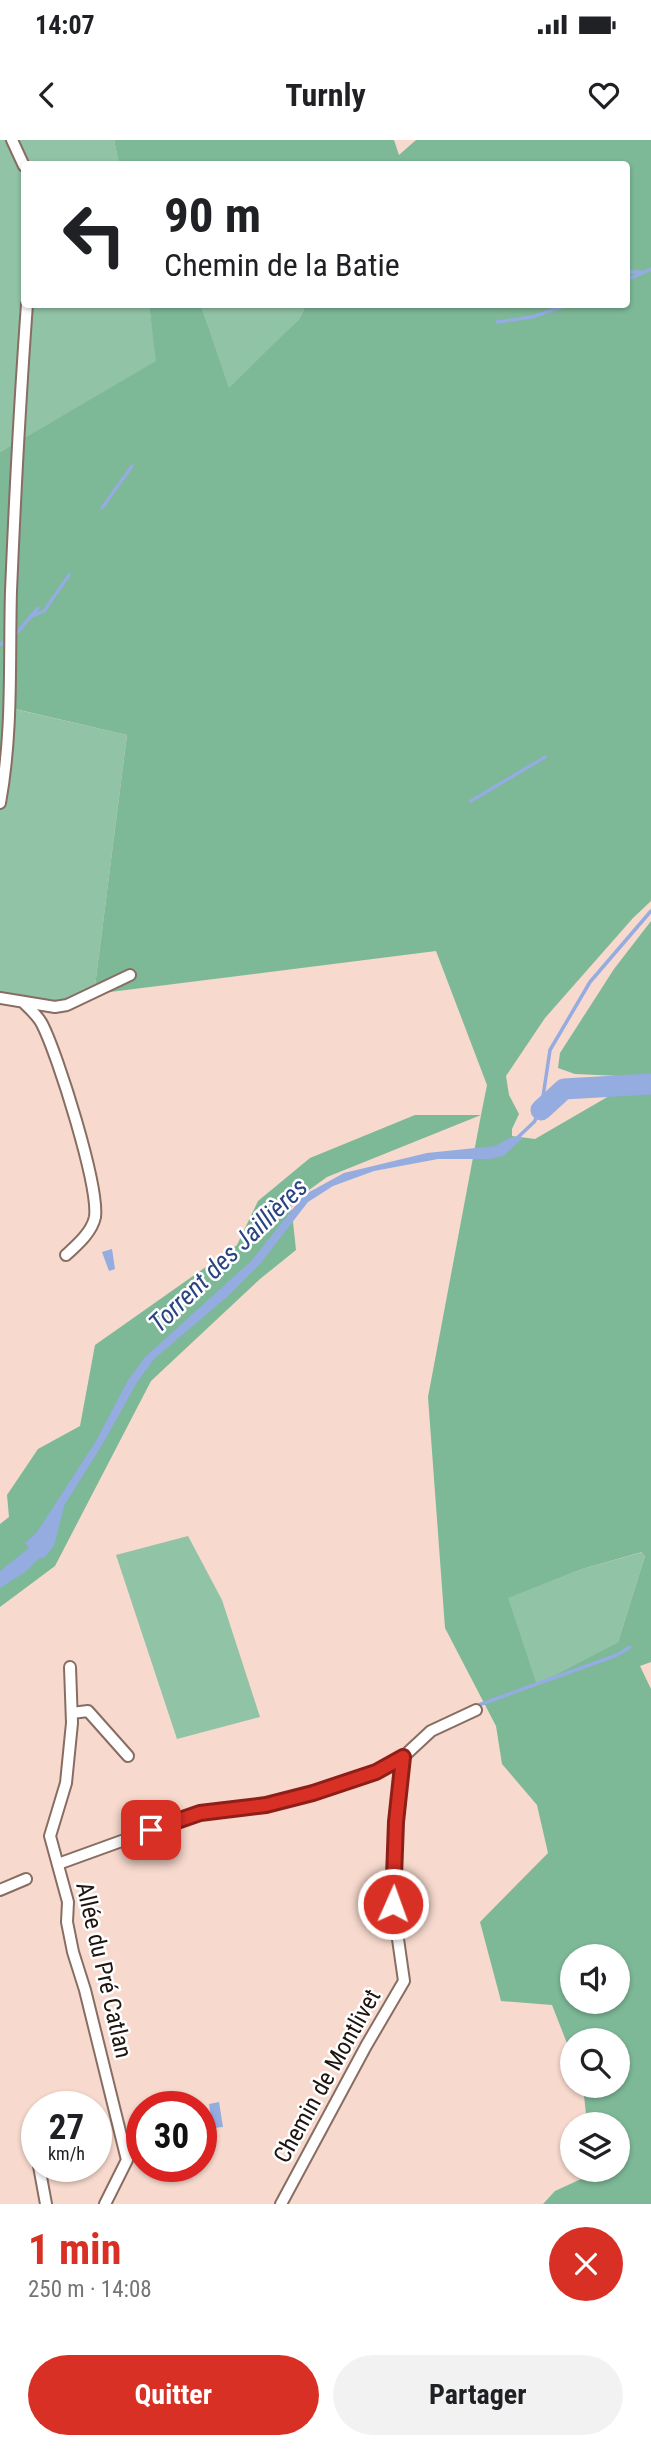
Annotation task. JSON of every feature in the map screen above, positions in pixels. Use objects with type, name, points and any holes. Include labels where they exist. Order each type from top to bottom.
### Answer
[{"type":"street","points":[[12,140],[22,161]]},
{"type":"street","points":[[0,803],[7,758],[10,708],[12,581],[27,308]]},
{"type":"street","points":[[0,998],[55,1007],[67,1005],[131,975]]},
{"type":"street","points":[[25,1003],[41,1022],[53,1048],[94,1199],[94,1219],[90,1228],[66,1255]]},
{"type":"street","name":"Allée du Pré Catlan","points":[[70,1667],[72,1713],[66,1783],[50,1836],[68,1902],[67,1922],[73,1952],[127,2160],[105,2204]]},
{"type":"street","points":[[58,1864],[200,1813],[266,1805],[376,1772],[403,1757],[432,1731],[476,1710]]},
{"type":"street","points":[[72,1713],[88,1712],[128,1756]]},
{"type":"street","name":"Chemin de Montlivet","points":[[281,2204],[366,2046],[404,1982],[393,1904],[396,1822],[403,1757]]},
{"type":"street","points":[[0,1890],[26,1879]]},
{"type":"street","points":[[42,2182],[46,2204]]},
{"type":"green space","points":[[0,140],[114,140],[118,161],[21,161],[21,308],[149,308],[157,361],[0,452]]},
{"type":"green space","points":[[114,140],[394,140],[399,155],[416,140],[651,140],[651,901],[545,1018],[506,1076],[509,1095],[519,1114],[512,1129],[512,1136],[535,1139],[616,1092],[646,1089],[620,1076],[575,1074],[558,1068],[560,1053],[614,969],[651,921],[651,1662],[640,1666],[651,1689],[651,2204],[543,2204],[555,2191],[575,2182],[630,2182],[630,2112],[586,2112],[584,2098],[630,2098],[630,2028],[561,2028],[552,2005],[501,2001],[480,1922],[548,1853],[537,1805],[502,1764],[496,1726],[445,1628],[428,1397],[487,1085],[436,951],[94,994],[127,735],[11,708],[0,803],[0,452],[156,361],[149,308],[202,308],[229,388],[299,319],[304,308],[630,308],[630,161],[118,161]],"holes":[[[642,1552],[645,1556],[618,1642],[537,1685],[508,1598],[582,1569]]]},
{"type":"green space","points":[[202,308],[304,308],[299,319],[229,389]]},
{"type":"green space","points":[[10,708],[127,735],[94,994],[67,1005],[0,998],[0,803]]},
{"type":"green space","points":[[415,1115],[481,1115],[327,1177],[291,1203],[296,1250],[260,1279],[151,1381],[55,1566],[0,1607],[0,1524],[9,1517],[7,1495],[38,1449],[80,1426],[95,1345],[237,1245],[258,1201],[310,1158]]},
{"type":"green space","points":[[188,1536],[222,1600],[260,1717],[177,1739],[116,1555]]},
{"type":"green space","points":[[643,1552],[645,1556],[618,1642],[537,1686],[507,1598],[582,1569]]},
{"type":"water","points":[[512,1137],[523,1138],[503,1156],[490,1159],[438,1159],[374,1171],[333,1186],[308,1202],[260,1264],[227,1297],[154,1359],[136,1384],[64,1506],[54,1546],[45,1557],[38,1559],[25,1572],[0,1588],[0,1571],[29,1548],[25,1543],[37,1532],[96,1441],[128,1380],[145,1357],[251,1261],[304,1195],[344,1173],[427,1153],[495,1146]]},
{"type":"water","points":[[112,1249],[115,1269],[109,1271],[102,1252]]},
{"type":"water","points":[[219,2102],[223,2127],[217,2128]]},
{"type":"waterway","points":[[630,278],[651,269]]},
{"type":"waterway","points":[[630,272],[641,272]]},
{"type":"waterway","points":[[497,322],[532,317],[558,308]]},
{"type":"waterway","points":[[102,508],[132,466]]},
{"type":"waterway","points":[[16,603],[17,562]]},
{"type":"waterway","points":[[30,617],[44,611],[69,575]]},
{"type":"waterway","points":[[15,635],[38,608]]},
{"type":"waterway","points":[[0,645],[5,641]]},
{"type":"waterway","points":[[471,801],[545,757]]},
{"type":"waterway","points":[[514,1141],[534,1122],[541,1110],[550,1050],[590,982],[651,911]]},
{"type":"waterway","points":[[541,1110],[564,1089],[651,1084]]},
{"type":"waterway","points":[[476,1706],[617,1655],[630,1647]]},
{"type":"route","points":[[151,1830],[200,1813],[266,1805],[313,1793],[376,1772],[403,1757],[396,1822],[393,1904]]},
{"type":"water label","name":"Torrent des Jaillières","points":[[228,1255]]}]
